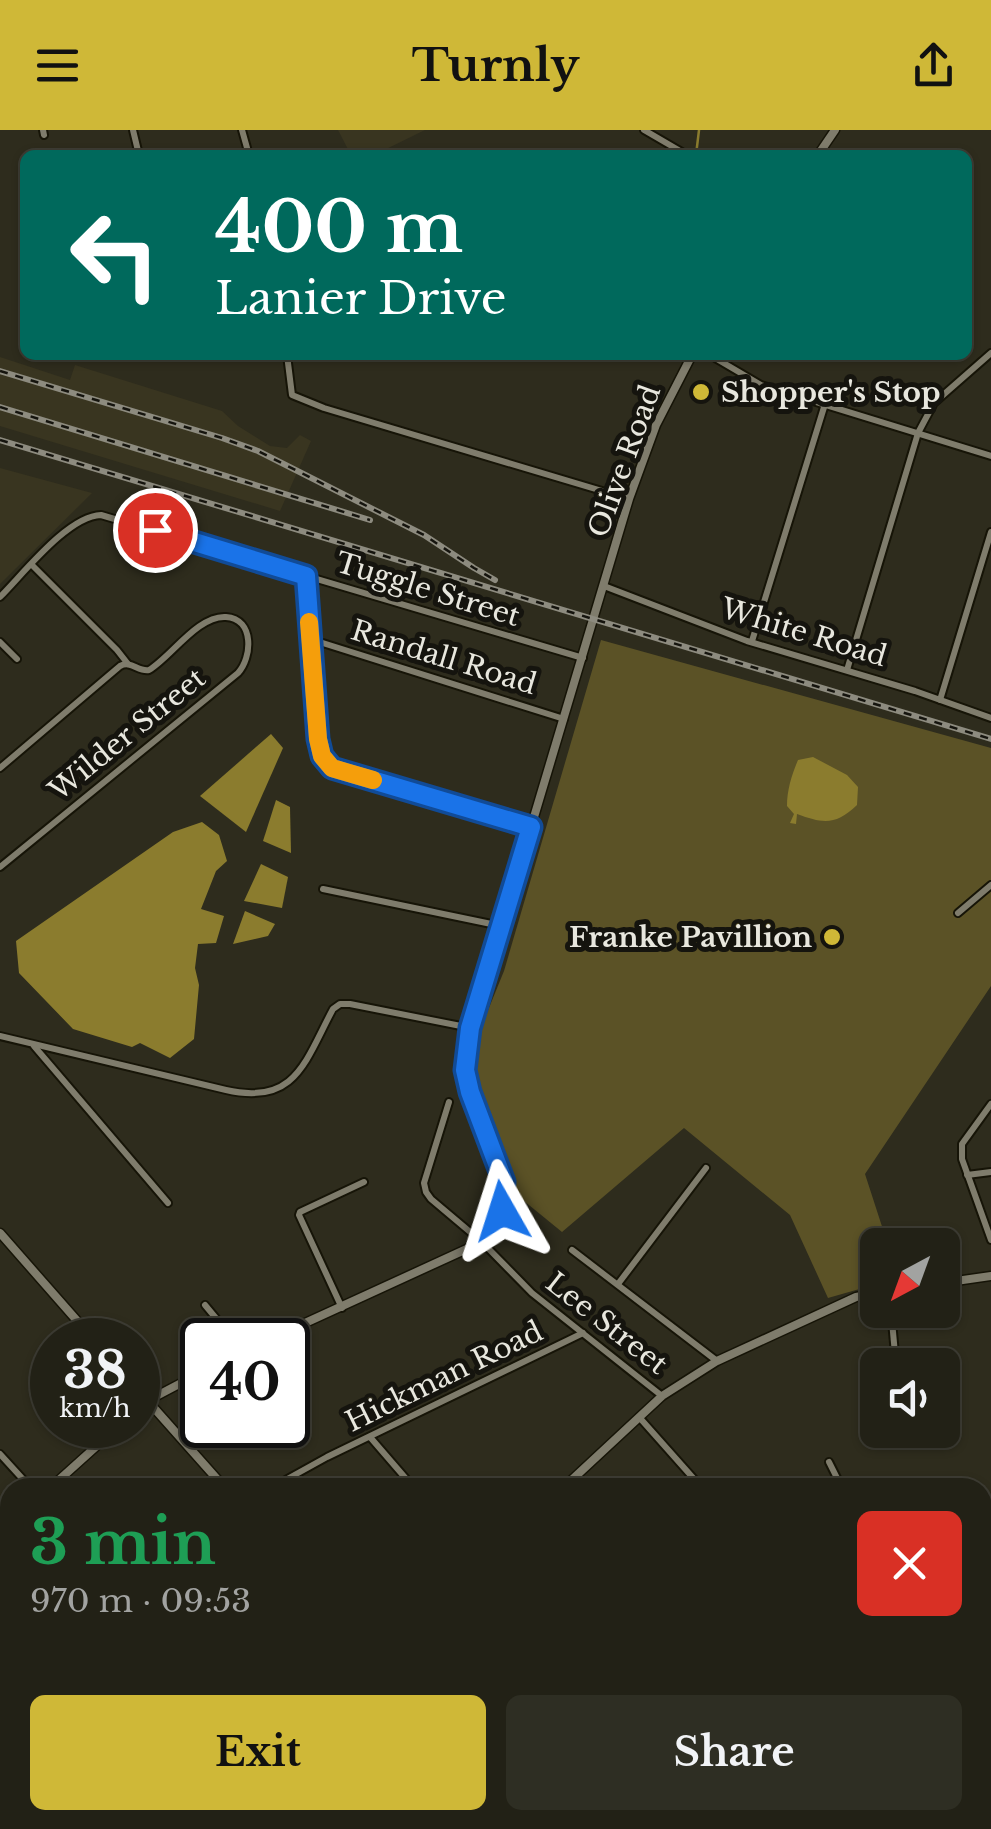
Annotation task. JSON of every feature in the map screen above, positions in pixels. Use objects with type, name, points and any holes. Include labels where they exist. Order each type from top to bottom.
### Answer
[{"type":"street","points":[[645,130],[679,150]]},
{"type":"street","points":[[847,670],[918,432],[934,402],[991,352]]},
{"type":"street","points":[[288,360],[292,395],[629,499]]},
{"type":"street","name":"Olive Road","points":[[482,1242],[502,1211],[504,1182],[465,1070],[470,1028],[629,499],[659,418],[689,360]]},
{"type":"street","points":[[719,360],[761,384],[991,456]]},
{"type":"street","points":[[752,641],[825,404]]},
{"type":"street","name":"Tuggle Street","points":[[0,597],[70,526],[88,517],[101,516],[582,658]]},
{"type":"street","points":[[940,700],[991,532]]},
{"type":"street","points":[[0,768],[115,669],[128,664],[32,565]]},
{"type":"street","points":[[306,576],[318,739],[322,756],[332,768],[531,827]]},
{"type":"street","name":"White Road","points":[[604,586],[752,641],[991,718]]},
{"type":"street","name":"Wilder Street","points":[[0,867],[238,674],[247,661],[248,638],[243,626],[223,617],[210,620],[149,670],[128,664]]},
{"type":"street","name":"Randall Road","points":[[310,639],[564,718]]},
{"type":"street","points":[[0,642],[17,659]]},
{"type":"street","points":[[958,913],[991,885]]},
{"type":"street","points":[[324,889],[501,926]]},
{"type":"street","points":[[0,1036],[261,1095],[280,1089],[297,1074],[333,1009],[340,1004],[470,1028]]},
{"type":"street","points":[[34,1044],[168,1203]]},
{"type":"street","name":"Lee Street","points":[[449,1102],[424,1184],[430,1199],[482,1242],[532,1293],[662,1396]]},
{"type":"street","points":[[991,1104],[962,1144],[967,1175],[991,1240]]},
{"type":"street","points":[[618,1284],[706,1168]]},
{"type":"street","points":[[967,1175],[991,1172]]},
{"type":"street","points":[[342,1308],[299,1215],[364,1182]]},
{"type":"street","points":[[0,1232],[75,1318]]},
{"type":"street","points":[[310,1322],[482,1242]]},
{"type":"street","points":[[572,1250],[717,1361]]},
{"type":"street","points":[[960,1280],[991,1276]]},
{"type":"street","points":[[573,1478],[662,1396],[717,1361],[860,1296]]},
{"type":"street","points":[[204,1305],[215,1318]]},
{"type":"street","name":"Hickman Road","points":[[290,1478],[584,1332]]},
{"type":"street","points":[[160,1416],[216,1478]]},
{"type":"street","name":"Lee Street","points":[[638,1416],[693,1478]]},
{"type":"street","points":[[370,1436],[406,1478]]},
{"type":"street","points":[[61,1478],[94,1448]]},
{"type":"street","points":[[0,1454],[23,1478]]},
{"type":"street","points":[[829,1462],[837,1478]]},
{"type":"shaded area","points":[[338,130],[425,130],[384,150],[348,150]]},
{"type":"shaded area","points":[[0,357],[70,380],[75,365],[222,411],[270,446],[287,448],[300,435],[311,441],[280,511],[0,426]]},
{"type":"shaded area","points":[[0,468],[92,493],[0,584]]},
{"type":"shaded area","points":[[601,640],[991,748],[991,986],[865,1174],[882,1228],[860,1228],[860,1289],[828,1298],[790,1215],[684,1128],[562,1232],[513,1192],[478,1094],[471,1052],[504,971]]},
{"type":"shaded area","points":[[271,734],[283,748],[246,832],[200,796]]},
{"type":"shaded area","points":[[813,757],[847,775],[858,787],[857,805],[836,819],[822,821],[797,814],[796,824],[790,823],[794,814],[787,800],[794,771],[798,760]]},
{"type":"shaded area","points":[[276,800],[290,807],[291,853],[263,841]]},
{"type":"shaded area","points":[[202,822],[219,835],[227,861],[216,871],[201,909],[224,916],[216,943],[198,944],[194,1039],[170,1058],[140,1043],[132,1047],[73,1029],[19,973],[16,941],[173,832]]},
{"type":"shaded area","points":[[261,864],[288,877],[282,908],[244,901]]},
{"type":"shaded area","points":[[245,911],[275,924],[268,936],[233,944]]},
{"type":"waterway","points":[[697,150],[699,130]]},
{"type":"railway","points":[[0,371],[258,451],[424,535],[495,580]]},
{"type":"railway","points":[[0,407],[370,520]]},
{"type":"railway","points":[[0,440],[991,739]]},
{"type":"slow traffic","points":[[309,622],[322,756],[332,768],[373,780]]},
{"type":"place","name":"Shopper's Stop","points":[[701,392]]},
{"type":"place","name":"Franke Pavillion","points":[[832,937]]},
{"type":"route","points":[[155,530],[306,576],[318,739],[322,756],[332,768],[531,827],[470,1028],[465,1070],[504,1182],[502,1211]]}]
